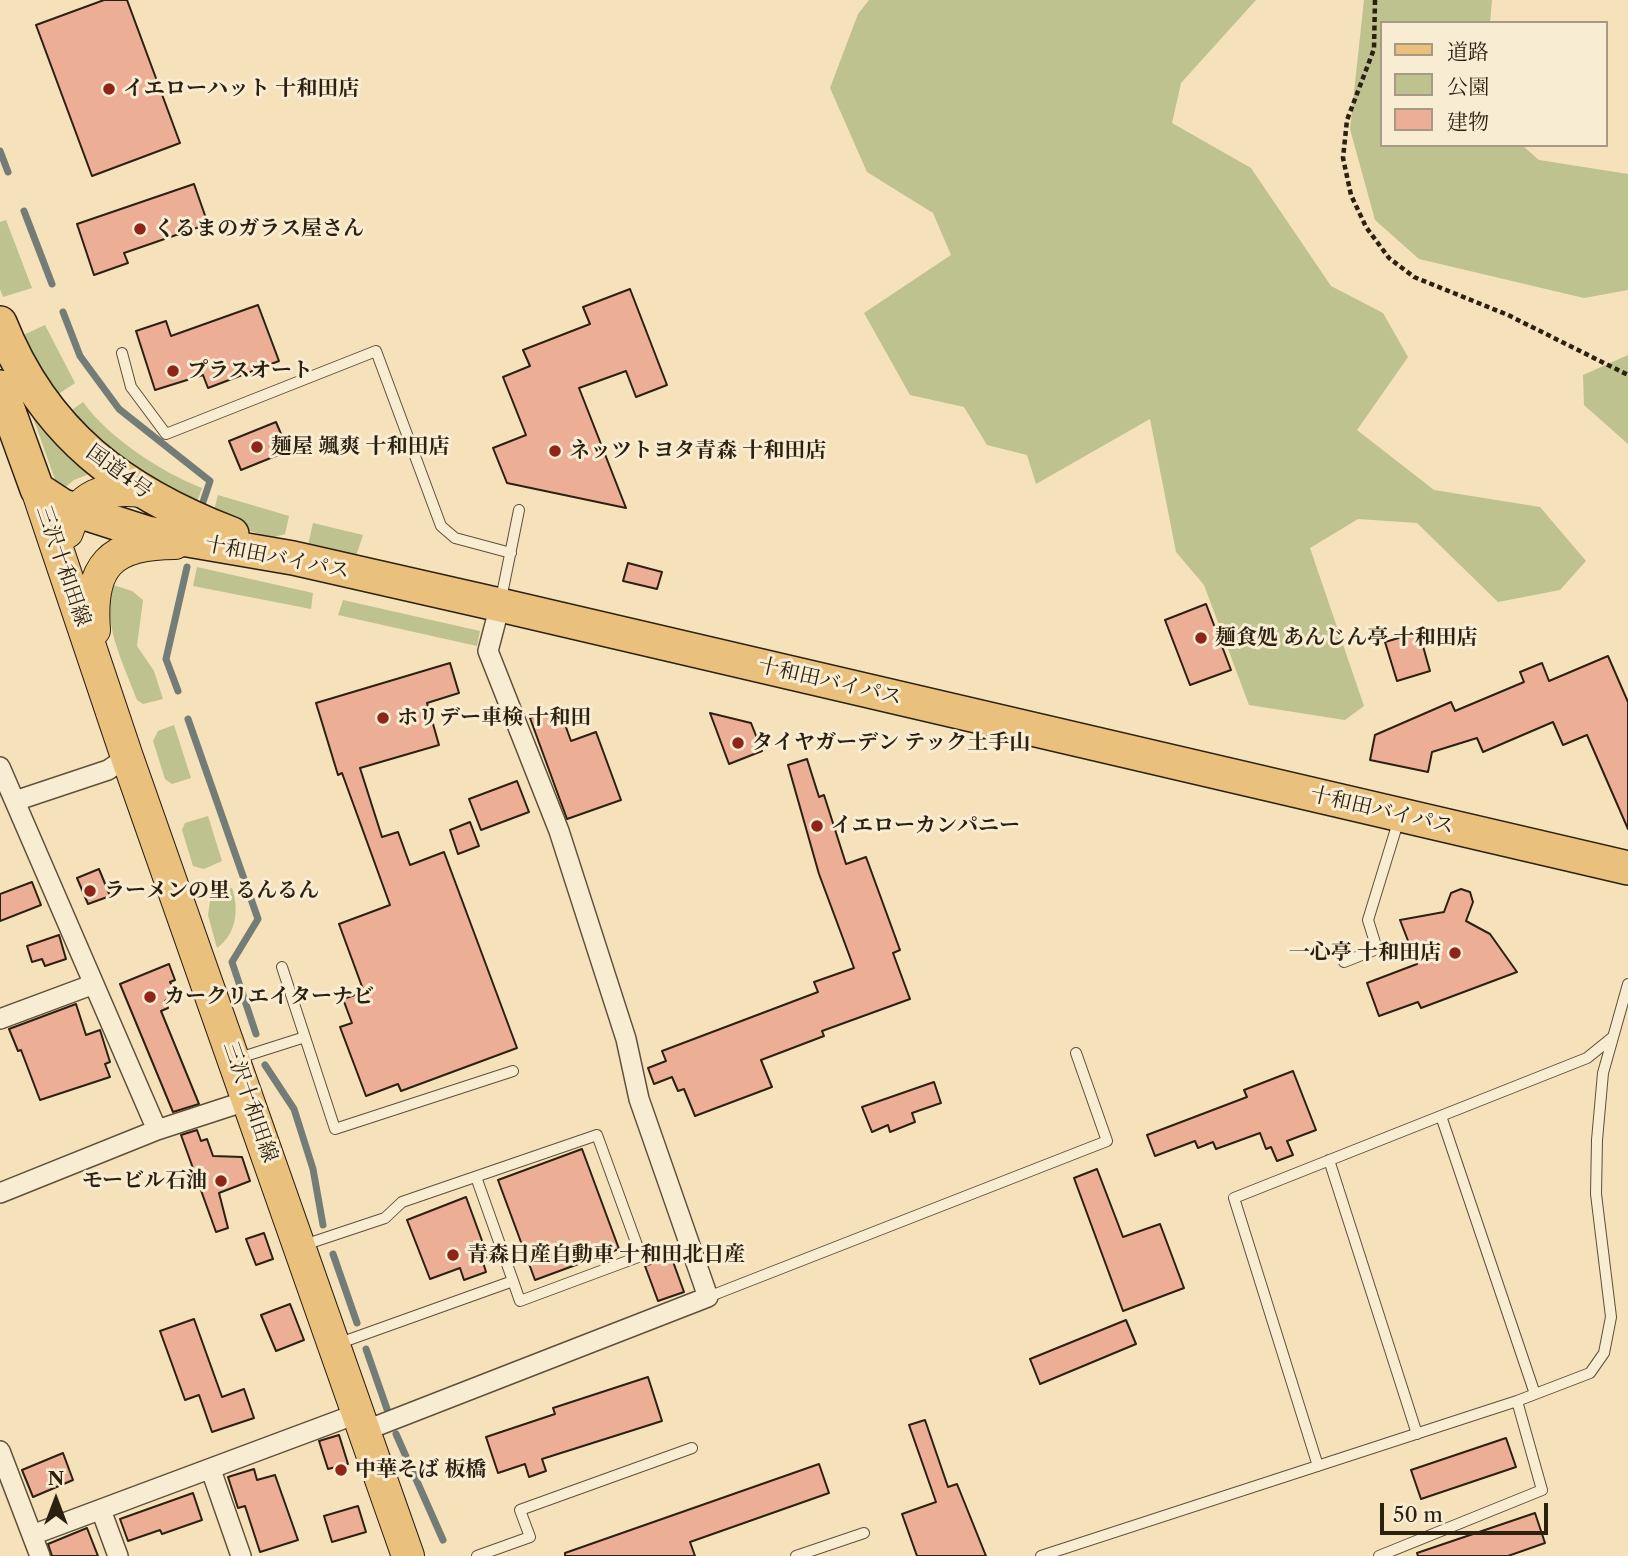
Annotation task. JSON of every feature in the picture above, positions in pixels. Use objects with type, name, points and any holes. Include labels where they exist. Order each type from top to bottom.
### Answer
[{"type":"highway","name":"国道4号","points":[[0,323],[12,354],[41,403],[82,446],[142,491],[186,516],[293,558]]},
{"type":"highway","points":[[0,387],[37,489]]},
{"type":"highway","name":"十和田バイパス","points":[[37,489],[76,511],[147,533],[293,558],[1628,868]]},
{"type":"main road","name":"三沢十和田線","points":[[37,489],[127,757],[408,1556]]},
{"type":"main road","points":[[64,568],[67,532],[84,500],[108,489],[142,491]]},
{"type":"main road","points":[[98,670],[93,593],[97,578],[107,562],[119,552],[133,546],[201,543]]},
{"type":"street","points":[[33,1535],[211,1469],[361,1422],[708,1297],[639,1098],[626,1039],[559,831],[488,651],[500,605]]},
{"type":"street","points":[[15,801],[108,770],[127,757]]},
{"type":"street","points":[[0,767],[157,1130]]},
{"type":"street","points":[[0,1019],[94,984]]},
{"type":"street","points":[[0,1193],[157,1130],[249,1100]]},
{"type":"street","points":[[0,1451],[40,1556]]},
{"type":"street","points":[[211,1469],[242,1556]]},
{"type":"street","points":[[102,1510],[118,1556]]},
{"type":"lane","points":[[122,353],[131,387],[166,434],[376,351],[441,526],[455,538],[510,553]]},
{"type":"lane","points":[[500,605],[519,510]]},
{"type":"lane","points":[[1344,962],[1377,948],[1368,920],[1400,815]]},
{"type":"lane","points":[[282,967],[335,1129],[513,1071]]},
{"type":"lane","points":[[1041,1556],[1517,1401],[1590,1373],[1604,1353],[1611,1317],[1597,1194],[1597,1140],[1603,1073],[1628,984]]},
{"type":"lane","points":[[235,1059],[305,1037]]},
{"type":"lane","points":[[1318,1466],[1234,1198],[1587,1058],[1613,1037]]},
{"type":"lane","points":[[708,1297],[1107,1141],[1076,1053]]},
{"type":"lane","points":[[1441,1116],[1535,1394]]},
{"type":"lane","points":[[300,1246],[385,1218],[402,1202],[597,1135],[641,1256],[520,1301],[476,1177]]},
{"type":"lane","points":[[1329,1160],[1417,1433]]},
{"type":"lane","points":[[335,1345],[513,1281]]},
{"type":"lane","points":[[1379,1556],[1542,1490],[1517,1401]]},
{"type":"lane","points":[[477,1556],[530,1537],[520,1510],[692,1448]]},
{"type":"lane","points":[[796,1556],[864,1533]]},
{"type":"path","points":[[1376,0],[1374,49],[1347,120],[1343,158],[1351,195],[1366,227],[1389,258],[1414,277],[1508,315],[1628,374]]},
{"type":"green space","points":[[869,0],[1256,0],[1181,83],[1172,123],[1251,168],[1331,286],[1383,313],[1408,357],[1357,430],[1434,490],[1540,507],[1586,561],[1560,590],[1498,602],[1417,523],[1358,519],[1310,548],[1364,706],[1345,720],[1249,705],[1204,585],[1176,552],[1150,419],[1036,484],[1027,455],[987,445],[964,407],[910,395],[864,313],[951,255],[933,213],[867,172],[830,88],[858,14]]},
{"type":"green space","points":[[1364,0],[1492,0],[1490,21],[1380,21],[1380,147],[1524,147],[1539,160],[1628,174],[1628,290],[1584,298],[1419,259],[1375,220],[1350,129]]},
{"type":"green space","points":[[6,220],[32,288],[3,297],[0,289],[0,222]]},
{"type":"green space","points":[[45,325],[75,383],[57,395],[21,336]]},
{"type":"green space","points":[[1628,355],[1628,444],[1584,405],[1583,375]]},
{"type":"green space","points":[[83,402],[121,441],[170,473],[202,488],[195,508],[173,500],[66,414]]},
{"type":"green space","points":[[31,412],[94,472],[74,480],[63,489],[58,488]]},
{"type":"green space","points":[[218,495],[289,516],[285,534],[271,538],[212,518]]},
{"type":"green space","points":[[313,523],[363,535],[356,556],[308,545]]},
{"type":"green space","points":[[197,567],[313,593],[311,609],[193,586]]},
{"type":"green space","points":[[113,585],[132,591],[143,600],[137,646],[154,671],[163,699],[143,704],[137,700],[112,628],[110,599]]},
{"type":"green space","points":[[343,600],[480,631],[477,646],[338,615]]},
{"type":"green space","points":[[174,725],[191,778],[172,784],[165,779],[153,741],[158,731]]},
{"type":"green space","points":[[208,816],[222,861],[204,869],[193,866],[182,830],[185,823]]},
{"type":"green space","points":[[232,888],[235,921],[229,936],[217,948],[208,915],[211,895]]},
{"type":"building","points":[[104,0],[127,0],[180,143],[92,176],[36,25]]},
{"type":"building","points":[[194,184],[208,224],[124,253],[128,263],[94,275],[77,224]]},
{"type":"building","points":[[630,289],[667,385],[636,397],[626,371],[579,388],[626,508],[507,483],[493,448],[526,435],[503,377],[530,366],[523,350],[590,324],[583,307]]},
{"type":"building","points":[[258,305],[279,361],[208,388],[203,375],[155,390],[136,331],[166,321],[171,336]]},
{"type":"building","name":"麺屋 颯爽 十和田店","points":[[276,422],[286,446],[281,448],[283,453],[241,470],[229,441]]},
{"type":"building","points":[[628,563],[662,572],[657,589],[623,581]]},
{"type":"building","points":[[1206,604],[1231,670],[1190,685],[1165,620]]},
{"type":"building","points":[[1419,632],[1430,671],[1397,681],[1385,642]]},
{"type":"building","points":[[1608,656],[1628,702],[1628,829],[1587,735],[1563,745],[1553,722],[1483,752],[1477,738],[1432,752],[1428,772],[1370,760],[1375,735],[1451,702],[1455,711],[1524,682],[1520,672],[1542,663],[1549,681]]},
{"type":"building","points":[[450,663],[459,693],[427,703],[439,745],[360,768],[382,837],[398,832],[410,865],[444,852],[517,1048],[401,1091],[398,1084],[366,1096],[340,1027],[352,1023],[343,999],[364,992],[339,924],[390,905],[342,773],[338,775],[316,703]]},
{"type":"building","points":[[559,708],[571,741],[596,732],[621,800],[567,819],[530,718]]},
{"type":"building","points":[[710,713],[751,723],[762,751],[729,764]]},
{"type":"building","points":[[807,759],[819,797],[824,795],[846,864],[866,857],[900,950],[893,953],[910,999],[822,1031],[824,1036],[761,1060],[772,1087],[695,1116],[684,1089],[678,1091],[672,1077],[654,1084],[648,1068],[666,1061],[662,1051],[818,992],[814,982],[854,968],[819,874],[788,765]]},
{"type":"building","points":[[517,781],[529,812],[481,830],[469,799]]},
{"type":"building","points":[[470,822],[479,846],[458,854],[450,830]]},
{"type":"building","points":[[99,869],[110,896],[88,904],[77,878]]},
{"type":"building","points":[[32,882],[41,905],[0,921],[0,894]]},
{"type":"building","points":[[1461,889],[1470,892],[1473,902],[1466,921],[1490,934],[1517,972],[1421,1008],[1418,1002],[1379,1016],[1367,983],[1417,964],[1400,920],[1444,912],[1451,893]]},
{"type":"building","points":[[59,935],[66,959],[45,966],[42,959],[32,962],[27,946]]},
{"type":"building","points":[[169,964],[175,980],[170,982],[174,990],[168,993],[171,998],[165,1001],[168,1008],[161,1011],[199,1104],[173,1112],[120,984]]},
{"type":"building","points":[[76,1004],[86,1035],[100,1030],[110,1062],[105,1064],[110,1077],[40,1100],[21,1050],[18,1051],[9,1029]]},
{"type":"building","points":[[1293,1071],[1316,1130],[1287,1141],[1293,1155],[1277,1161],[1271,1147],[1266,1149],[1260,1133],[1216,1149],[1213,1142],[1198,1148],[1195,1141],[1155,1156],[1147,1135],[1247,1097],[1244,1090]]},
{"type":"building","points":[[934,1082],[941,1103],[912,1113],[915,1122],[890,1132],[888,1125],[872,1132],[862,1107]]},
{"type":"building","points":[[197,1130],[201,1141],[207,1139],[213,1156],[242,1157],[250,1181],[219,1193],[228,1228],[216,1232],[181,1135]]},
{"type":"building","points":[[582,1149],[619,1249],[535,1280],[498,1180]]},
{"type":"building","points":[[1097,1169],[1123,1237],[1160,1224],[1184,1288],[1123,1311],[1074,1178]]},
{"type":"building","points":[[466,1197],[488,1257],[482,1259],[486,1272],[464,1280],[460,1268],[430,1279],[407,1220]]},
{"type":"building","points":[[264,1233],[273,1259],[256,1265],[246,1239]]},
{"type":"building","points":[[671,1256],[684,1292],[658,1301],[645,1266]]},
{"type":"building","points":[[290,1304],[304,1340],[276,1351],[261,1315]]},
{"type":"building","points":[[194,1319],[222,1397],[244,1389],[254,1418],[212,1432],[199,1395],[185,1400],[160,1331]]},
{"type":"building","points":[[1126,1320],[1136,1344],[1040,1384],[1030,1359]]},
{"type":"building","points":[[648,1377],[662,1421],[542,1459],[546,1471],[529,1477],[525,1464],[498,1473],[486,1437],[555,1414],[553,1408]]},
{"type":"building","points":[[925,1420],[948,1487],[957,1484],[986,1556],[917,1556],[902,1514],[936,1502],[909,1425]]},
{"type":"building","points":[[339,1435],[348,1464],[328,1469],[319,1441]]},
{"type":"building","points":[[1506,1438],[1516,1467],[1421,1499],[1411,1470]]},
{"type":"building","points":[[63,1453],[73,1480],[33,1497],[22,1470]]},
{"type":"building","points":[[819,1464],[829,1493],[690,1542],[695,1556],[565,1556],[565,1553]]},
{"type":"building","points":[[254,1469],[257,1480],[275,1475],[298,1540],[260,1552],[245,1506],[238,1508],[228,1477]]},
{"type":"building","points":[[193,1493],[202,1520],[162,1534],[160,1530],[128,1541],[120,1519]]},
{"type":"building","points":[[358,1506],[366,1532],[332,1542],[324,1516]]},
{"type":"building","points":[[1535,1513],[1545,1543],[1508,1556],[1418,1556],[1417,1553]]},
{"type":"building","points":[[87,1528],[98,1556],[52,1556],[48,1544]]},
{"type":"waterway","points":[[0,151],[8,172]]},
{"type":"waterway","points":[[24,211],[52,284]]},
{"type":"waterway","points":[[63,312],[80,356],[119,409],[210,481],[200,511]]},
{"type":"waterway","points":[[178,691],[166,659],[187,567]]},
{"type":"waterway","points":[[188,719],[258,919],[232,962],[256,1034]]},
{"type":"waterway","points":[[265,1065],[294,1109],[313,1169],[323,1225]]},
{"type":"waterway","points":[[333,1254],[357,1323]]},
{"type":"waterway","points":[[366,1349],[387,1409]]},
{"type":"waterway","points":[[396,1434],[443,1540]]},
{"type":"place","name":"イエローハット 十和田店","points":[[109,89]]},
{"type":"place","name":"くるまのガラス屋さん","points":[[140,229]]},
{"type":"place","name":"プラスオート","points":[[173,371]]},
{"type":"place","name":"麺屋 颯爽 十和田店","points":[[257,447]]},
{"type":"place","name":"ネッツトヨタ青森 十和田店","points":[[555,451]]},
{"type":"place","name":"麺食処 あんじん亭 十和田店","points":[[1201,638]]},
{"type":"place","name":"ホリデー車検 十和田","points":[[383,718]]},
{"type":"place","name":"タイヤガーデン テック土手山","points":[[738,743]]},
{"type":"place","name":"イエローカンパニー","points":[[817,826]]},
{"type":"place","name":"ラーメンの里 るんるん","points":[[90,891]]},
{"type":"place","name":"一心亭 十和田店","points":[[1455,953]]},
{"type":"place","name":"カークリエイターナビ","points":[[150,997]]},
{"type":"place","name":"モービル石油","points":[[221,1181]]},
{"type":"place","name":"青森日産自動車 十和田北日産","points":[[453,1255]]},
{"type":"place","name":"中華そば 板橋","points":[[341,1470]]}]
